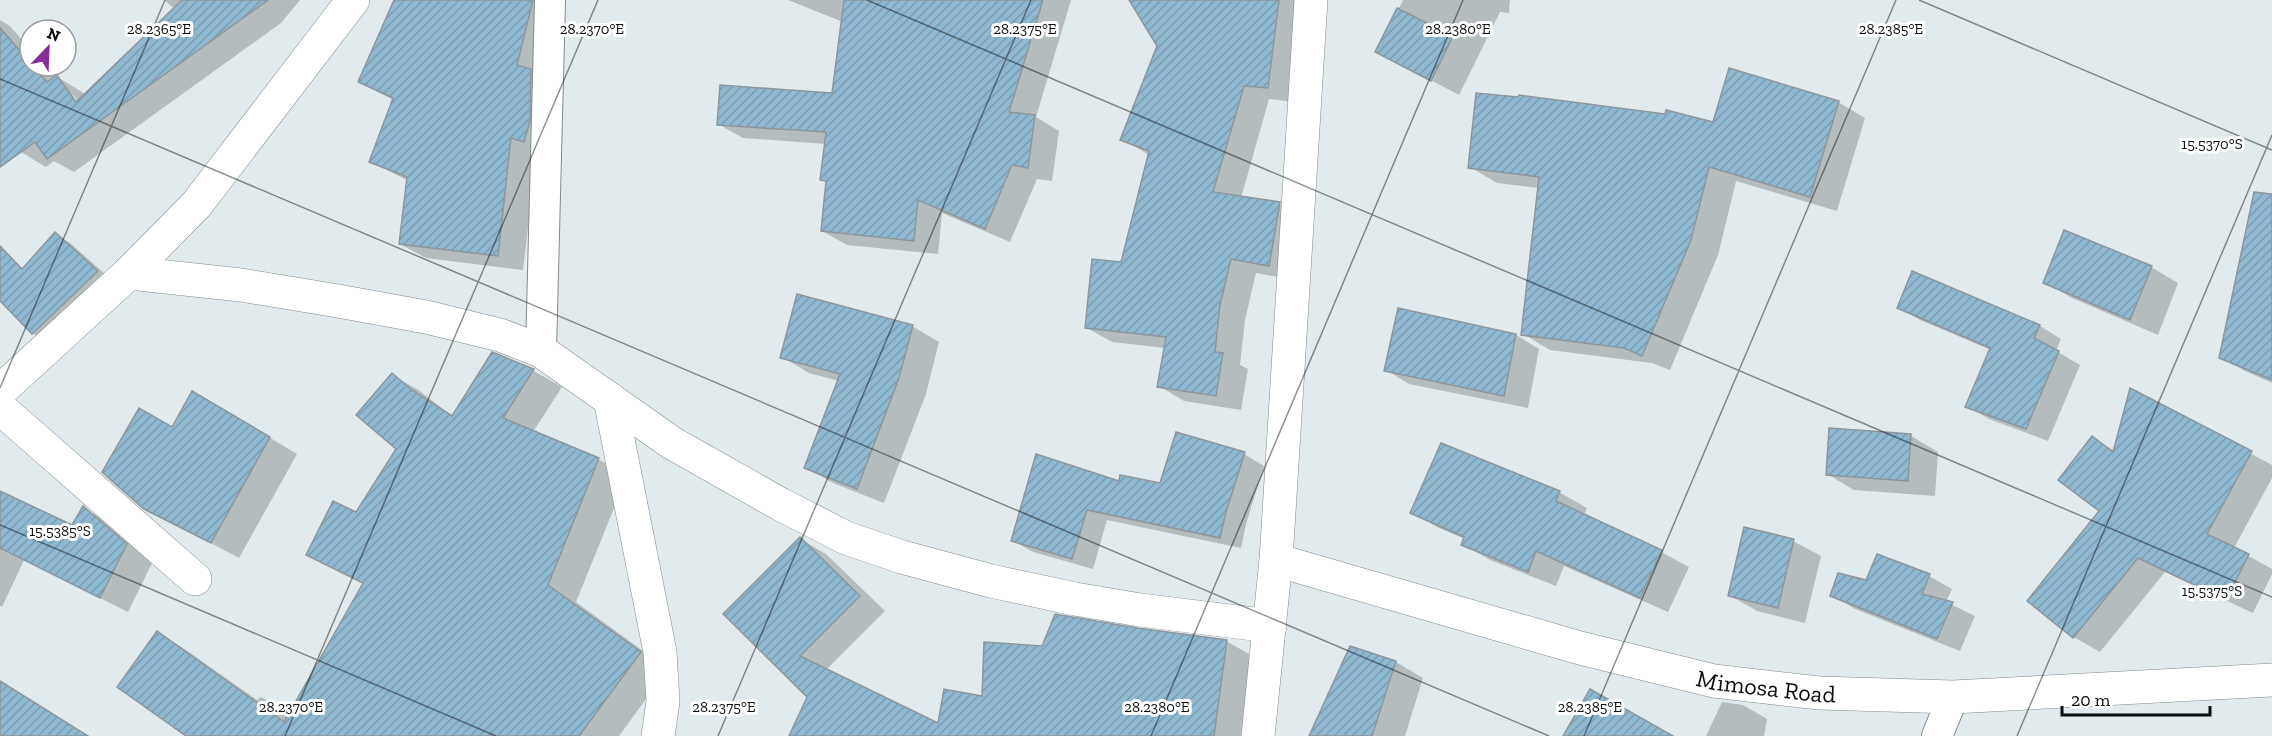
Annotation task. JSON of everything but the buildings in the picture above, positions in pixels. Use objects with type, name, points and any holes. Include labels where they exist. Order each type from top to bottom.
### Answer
[{"type":"street","points":[[0,391],[129,273],[197,204],[353,0]]},
{"type":"street","points":[[1258,736],[1276,560],[1311,0]]},
{"type":"street","points":[[129,273],[241,285],[426,317],[501,335],[541,351],[672,443],[846,538],[902,557],[991,581],[1075,599],[1140,610],[1270,626]]},
{"type":"street","points":[[610,399],[660,652],[663,701],[658,736]]},
{"type":"street","points":[[0,408],[195,579]]},
{"type":"street","name":"Mimosa Road","points":[[1276,560],[1580,648],[1714,681],[1819,693],[1953,697],[2272,680]]},
{"type":"lane","points":[[541,351],[550,0]]},
{"type":"lane","points":[[1937,736],[1953,697]]}]
